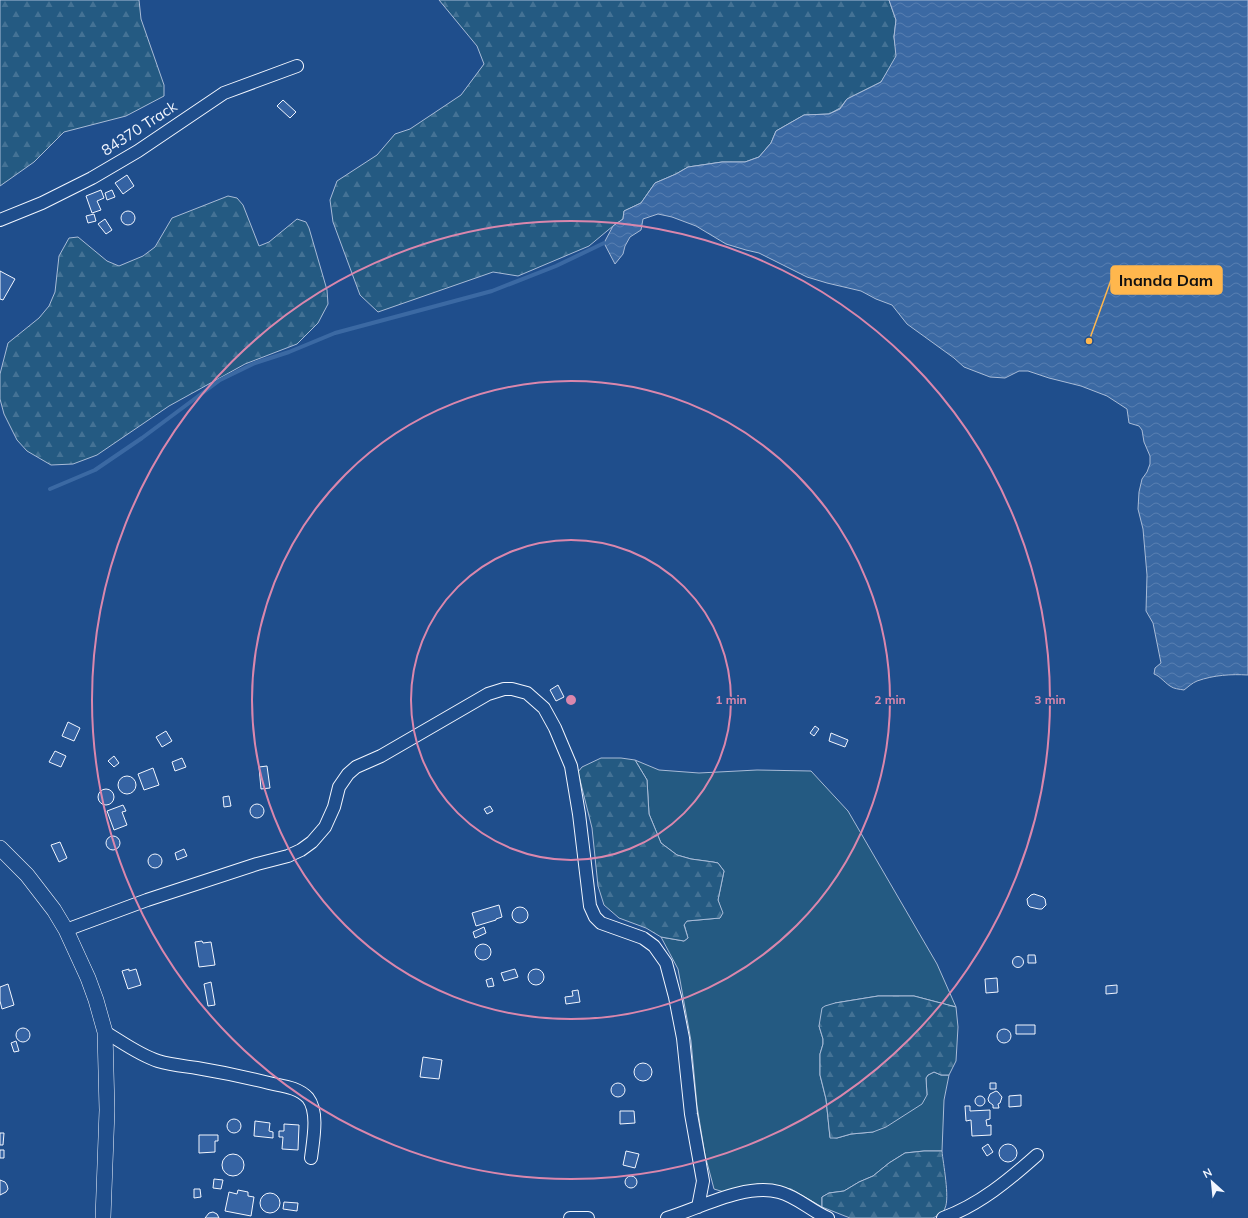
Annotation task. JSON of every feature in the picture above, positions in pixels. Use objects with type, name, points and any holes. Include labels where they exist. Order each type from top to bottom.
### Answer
[{"type":"street","name":"84370 Track","points":[[0,220],[42,203],[92,178],[138,150],[224,93],[296,66]]},
{"type":"street","points":[[66,930],[154,898],[257,864],[288,856],[301,850],[312,842],[325,827],[334,807],[339,787],[348,774],[356,767],[381,756],[488,694],[504,689],[512,689],[527,693],[544,708],[558,734],[571,766],[579,814],[590,906],[595,917],[601,922],[643,938],[654,946],[666,964],[683,1038],[691,1114],[703,1181],[698,1207]]},
{"type":"street","points":[[0,848],[27,875],[54,910],[66,930],[88,978],[105,1032],[107,1110],[103,1218]]},
{"type":"street","points":[[105,1032],[146,1056],[159,1061],[240,1076],[301,1092],[311,1103],[315,1124],[311,1158]]},
{"type":"street","points":[[943,1218],[955,1214],[976,1203],[1012,1178],[1037,1155]]},
{"type":"street","points":[[667,1218],[745,1192],[762,1190],[779,1192],[795,1198],[822,1216],[828,1218]]},
{"type":"street","points":[[570,1218],[588,1218]]},
{"type":"green space","points":[[0,0],[139,0],[141,19],[164,85],[164,96],[126,116],[64,132],[34,162],[0,186]]},
{"type":"green space","points":[[439,0],[889,0],[896,20],[894,37],[897,57],[881,82],[847,99],[840,108],[829,114],[804,115],[776,131],[771,143],[759,157],[745,162],[722,162],[688,167],[655,183],[641,203],[624,211],[623,219],[589,246],[518,276],[493,272],[378,312],[360,295],[333,222],[330,200],[337,181],[377,155],[395,134],[410,129],[461,95],[484,64],[477,46]]},
{"type":"green space","points":[[228,196],[237,198],[243,205],[259,246],[269,242],[297,219],[306,222],[327,290],[328,304],[318,323],[297,344],[245,364],[169,406],[97,455],[73,464],[51,465],[27,451],[17,440],[4,414],[0,399],[0,374],[8,343],[39,318],[49,306],[55,292],[59,256],[69,238],[78,237],[107,261],[119,266],[143,256],[155,247],[172,218]]},
{"type":"green space","points":[[601,758],[635,760],[647,780],[649,814],[661,843],[677,855],[691,859],[718,863],[724,871],[718,900],[723,913],[720,918],[687,921],[684,925],[688,938],[684,941],[661,937],[646,928],[619,918],[604,905],[598,886],[592,828],[578,772],[582,767]]},
{"type":"green space","points":[[635,760],[659,770],[699,773],[757,770],[811,771],[848,811],[937,964],[956,1007],[914,996],[878,996],[835,1003],[819,1026],[823,1039],[820,1054],[820,1075],[826,1099],[830,1137],[837,1138],[851,1134],[873,1132],[927,1095],[926,1078],[934,1072],[941,1075],[949,1075],[944,1100],[942,1151],[905,1153],[889,1163],[873,1176],[844,1191],[829,1193],[822,1197],[822,1207],[791,1189],[758,1184],[724,1192],[714,1189],[705,1155],[697,1106],[691,1041],[678,969],[661,937],[684,941],[688,938],[684,924],[687,921],[720,918],[722,913],[718,900],[724,871],[718,863],[691,859],[677,855],[661,843],[649,814],[647,780]]},
{"type":"green space","points":[[878,996],[914,996],[956,1007],[958,1027],[956,1061],[949,1075],[941,1075],[934,1072],[928,1075],[926,1078],[927,1095],[922,1104],[886,1127],[873,1132],[830,1138],[826,1099],[820,1075],[820,1054],[823,1039],[819,1026],[822,1008],[835,1003]]},
{"type":"green space","points":[[942,1151],[946,1180],[947,1197],[944,1210],[942,1213],[933,1218],[850,1218],[822,1207],[822,1197],[829,1193],[844,1191],[873,1176],[889,1163],[905,1153]]},
{"type":"water","points":[[889,0],[1248,0],[1248,675],[1210,677],[1195,682],[1184,690],[1172,687],[1154,674],[1155,668],[1161,663],[1153,623],[1146,611],[1147,575],[1143,529],[1138,509],[1139,492],[1142,479],[1150,464],[1150,456],[1144,442],[1142,430],[1139,426],[1129,423],[1127,409],[1107,396],[1081,386],[1028,371],[1019,371],[1005,378],[990,377],[964,367],[907,324],[892,305],[861,291],[807,277],[759,253],[726,244],[696,226],[672,217],[658,214],[643,219],[641,230],[630,237],[623,254],[615,264],[604,243],[613,226],[623,219],[624,211],[641,203],[655,183],[688,167],[722,162],[745,162],[759,157],[771,143],[776,131],[804,115],[829,114],[840,109],[847,99],[881,82],[896,56],[894,37],[896,20]]},
{"type":"building","points":[[283,100],[296,112],[290,118],[277,106]]},
{"type":"building","points":[[127,175],[134,186],[123,194],[115,183]]},
{"type":"building","points":[[101,190],[104,198],[97,201],[101,210],[92,213],[86,196]]},
{"type":"building","points":[[112,190],[115,197],[107,200],[105,193]]},
{"type":"building","points":[[128,211],[133,213],[135,218],[133,223],[128,225],[123,223],[121,218],[123,213]]},
{"type":"building","points":[[94,214],[96,221],[88,223],[86,216]]},
{"type":"building","points":[[105,219],[112,230],[106,234],[98,224]]},
{"type":"building","points":[[0,271],[15,279],[3,300],[0,299]]},
{"type":"building","points":[[558,685],[564,697],[556,701],[550,690]]},
{"type":"building","points":[[68,722],[80,728],[74,741],[62,736]]},
{"type":"building","points":[[815,726],[819,729],[814,736],[810,733]]},
{"type":"building","points":[[166,731],[172,741],[162,747],[156,737]]},
{"type":"building","points":[[831,733],[848,740],[845,747],[829,741]]},
{"type":"building","points":[[55,751],[66,756],[61,767],[49,762]]},
{"type":"building","points":[[114,756],[119,763],[114,767],[108,761]]},
{"type":"building","points":[[182,758],[186,767],[175,771],[172,762]]},
{"type":"building","points":[[267,766],[270,788],[261,789],[259,767]]},
{"type":"building","points":[[153,768],[159,785],[144,790],[138,774]]},
{"type":"building","points":[[127,776],[133,779],[136,785],[133,791],[127,794],[121,791],[118,785],[121,779]]},
{"type":"building","points":[[106,789],[112,791],[114,797],[112,803],[106,805],[100,803],[98,797],[100,791]]},
{"type":"building","points":[[229,796],[231,806],[224,807],[223,797]]},
{"type":"building","points":[[254,804],[260,804],[264,808],[264,814],[260,818],[254,818],[250,814],[250,808]]},
{"type":"building","points":[[123,805],[126,811],[122,812],[127,825],[114,830],[107,811]]},
{"type":"building","points":[[490,806],[493,811],[487,814],[484,809]]},
{"type":"building","points":[[110,836],[116,836],[120,840],[120,846],[116,850],[110,850],[106,846],[106,840]]},
{"type":"building","points":[[60,842],[67,858],[59,862],[51,845]]},
{"type":"building","points":[[184,849],[187,856],[177,860],[175,853]]},
{"type":"building","points":[[152,854],[158,854],[162,858],[162,864],[158,868],[152,868],[148,864],[148,858]]},
{"type":"building","points":[[1034,894],[1045,899],[1046,905],[1042,909],[1030,907],[1028,905],[1027,899]]},
{"type":"building","points":[[499,905],[502,917],[476,926],[472,913]]},
{"type":"building","points":[[517,907],[523,907],[528,912],[526,921],[523,923],[517,923],[512,918],[512,912]]},
{"type":"building","points":[[484,927],[486,933],[475,938],[473,932]]},
{"type":"building","points":[[202,941],[203,943],[211,942],[215,965],[199,967],[195,942]]},
{"type":"building","points":[[483,944],[489,946],[491,952],[489,958],[483,960],[477,958],[475,952],[477,946]]},
{"type":"building","points":[[1028,955],[1035,955],[1036,963],[1028,963]]},
{"type":"building","points":[[1016,957],[1020,957],[1022,958],[1022,966],[1016,967],[1013,964],[1013,960]]},
{"type":"building","points":[[129,969],[129,971],[136,969],[141,985],[128,989],[122,971]]},
{"type":"building","points":[[515,969],[518,977],[504,981],[501,973]]},
{"type":"building","points":[[533,969],[539,969],[544,974],[542,983],[539,985],[533,985],[528,980],[528,974]]},
{"type":"building","points":[[492,978],[494,986],[488,987],[486,980]]},
{"type":"building","points":[[997,978],[998,992],[986,993],[985,979]]},
{"type":"building","points":[[211,982],[215,1005],[208,1006],[204,984]]},
{"type":"building","points":[[8,984],[14,1005],[2,1009],[0,1001],[0,987]]},
{"type":"building","points":[[1117,985],[1117,993],[1106,994],[1106,986]]},
{"type":"building","points":[[578,990],[580,1002],[566,1004],[565,997],[573,996],[572,991]]},
{"type":"building","points":[[1016,1025],[1035,1025],[1035,1034],[1016,1034]]},
{"type":"building","points":[[20,1028],[26,1028],[30,1032],[30,1038],[26,1042],[20,1042],[16,1038],[16,1032]]},
{"type":"building","points":[[1004,1029],[1009,1031],[1011,1036],[1009,1041],[1004,1043],[999,1041],[997,1036],[999,1031]]},
{"type":"building","points":[[16,1041],[19,1051],[14,1052],[11,1043]]},
{"type":"building","points":[[423,1057],[442,1060],[439,1079],[420,1077]]},
{"type":"building","points":[[639,1063],[647,1063],[652,1068],[650,1079],[647,1081],[639,1081],[634,1076],[634,1068]]},
{"type":"building","points":[[615,1083],[621,1083],[625,1087],[625,1093],[621,1097],[615,1097],[611,1093],[611,1087]]},
{"type":"building","points":[[990,1083],[996,1083],[996,1089],[990,1089]]},
{"type":"building","points":[[996,1091],[1002,1097],[1000,1103],[998,1104],[999,1108],[993,1108],[993,1105],[988,1099],[990,1094]]},
{"type":"building","points":[[1021,1095],[1021,1106],[1009,1107],[1009,1096]]},
{"type":"building","points":[[978,1096],[982,1096],[984,1097],[984,1105],[978,1106],[975,1103],[975,1099]]},
{"type":"building","points":[[965,1106],[970,1106],[970,1111],[990,1110],[990,1119],[986,1120],[987,1126],[991,1125],[991,1135],[972,1136],[971,1120],[966,1121]]},
{"type":"building","points":[[620,1111],[634,1111],[635,1123],[620,1124]]},
{"type":"building","points":[[231,1119],[237,1119],[241,1123],[241,1129],[237,1133],[231,1133],[227,1129],[227,1123]]},
{"type":"building","points":[[255,1121],[270,1123],[269,1131],[273,1132],[273,1138],[254,1136]]},
{"type":"building","points":[[284,1124],[299,1125],[298,1150],[282,1149],[283,1137],[279,1137],[279,1131],[284,1131]]},
{"type":"building","points":[[0,1133],[4,1133],[3,1145],[0,1145]]},
{"type":"building","points":[[199,1135],[218,1135],[218,1141],[215,1141],[215,1152],[199,1153]]},
{"type":"building","points":[[988,1144],[993,1152],[987,1156],[982,1148]]},
{"type":"building","points":[[1004,1144],[1012,1144],[1017,1149],[1015,1160],[1012,1162],[1004,1162],[999,1157],[999,1149]]},
{"type":"building","points":[[0,1150],[4,1150],[4,1158],[0,1158]]},
{"type":"building","points":[[626,1151],[639,1154],[635,1168],[623,1165]]},
{"type":"building","points":[[233,1154],[241,1157],[244,1165],[241,1173],[233,1176],[225,1173],[222,1165],[225,1157]]},
{"type":"building","points":[[629,1176],[633,1176],[637,1182],[633,1188],[629,1188],[625,1184],[625,1180]]},
{"type":"building","points":[[214,1179],[223,1180],[221,1189],[213,1188]]},
{"type":"building","points":[[0,1180],[5,1182],[8,1189],[0,1195]]},
{"type":"building","points":[[194,1189],[200,1189],[201,1197],[194,1198]]},
{"type":"building","points":[[238,1190],[248,1192],[248,1196],[254,1197],[251,1216],[225,1211],[229,1192],[237,1194]]},
{"type":"building","points":[[266,1193],[274,1193],[280,1199],[280,1207],[274,1213],[266,1213],[260,1207],[260,1199]]},
{"type":"building","points":[[284,1202],[298,1203],[297,1211],[283,1209]]},
{"type":"building","points":[[213,1212],[217,1214],[219,1218],[205,1218],[209,1213]]},
{"type":"waterway","points":[[50,489],[95,470],[142,438],[220,380],[255,363],[289,352],[335,333],[492,291],[556,266],[604,243]]},
{"type":"place","name":"Inanda Dam","points":[[1089,341]]}]
